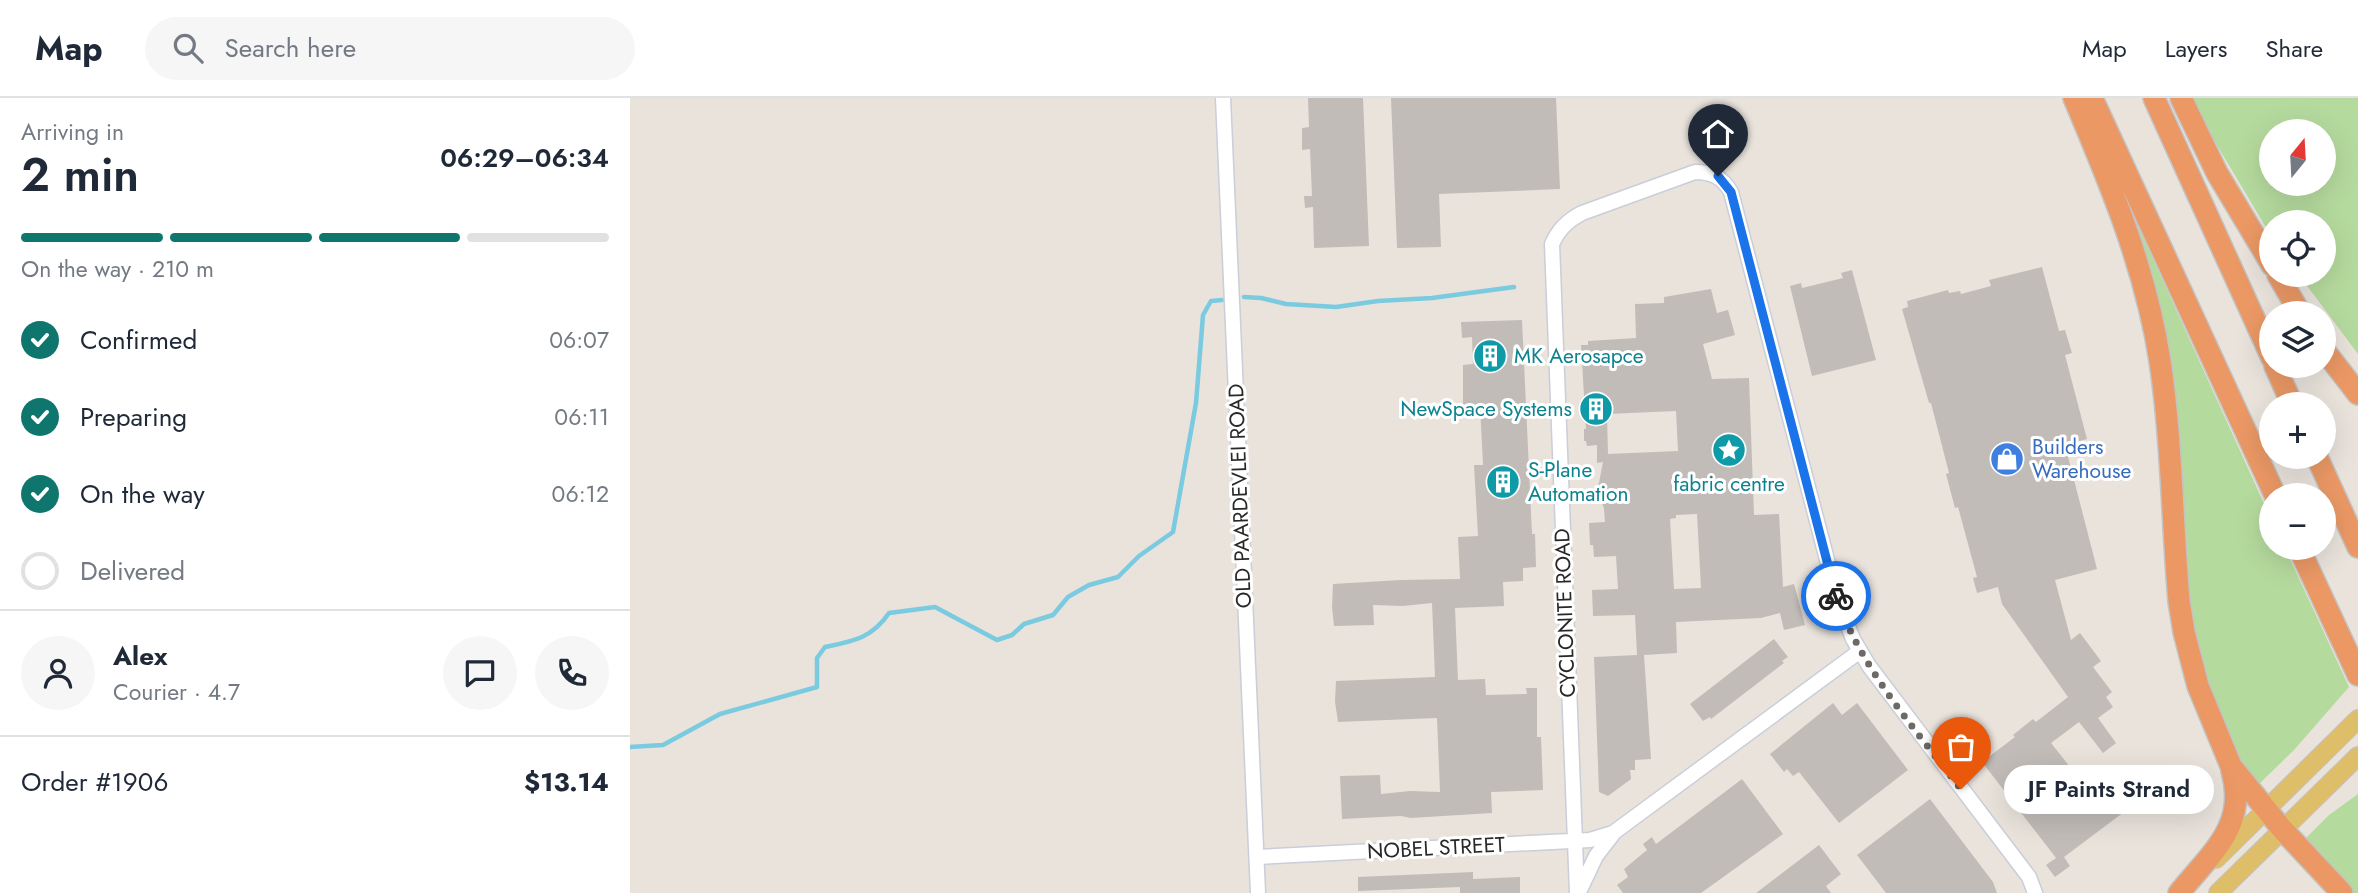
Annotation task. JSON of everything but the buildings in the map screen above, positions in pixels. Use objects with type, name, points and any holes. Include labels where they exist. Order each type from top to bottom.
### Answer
[{"type":"highway","points":[[2074,98],[2120,210],[2145,290],[2164,388],[2176,570],[2184,632],[2198,686],[2231,766],[2238,796],[2232,823],[2181,893]]},
{"type":"highway","points":[[2092,98],[2269,483]]},
{"type":"highway","points":[[2154,98],[2259,329]]},
{"type":"highway","points":[[2180,98],[2217,173],[2259,243]]},
{"type":"highway","points":[[2336,365],[2358,394]]},
{"type":"highway","points":[[2322,469],[2358,547]]},
{"type":"highway","points":[[2305,560],[2358,675]]},
{"type":"highway","points":[[2231,766],[2282,829],[2342,893]]},
{"type":"main road","points":[[2181,893],[2358,719]]},
{"type":"main road","points":[[2218,893],[2356,758]]},
{"type":"street","name":"OLD PAARDEVLEI ROAD","points":[[1223,98],[1258,893]]},
{"type":"street","name":"CYCLONITE ROAD","points":[[1578,893],[1551,259],[1552,244],[1559,230],[1569,220],[1695,172],[1718,176],[1731,192],[1837,598],[1860,651]]},
{"type":"street","name":"NOBEL STREET","points":[[1578,893],[1596,856],[1614,833],[1860,651]]},
{"type":"street","points":[[1860,651],[2029,877],[2035,893]]},
{"type":"street","name":"NOBEL STREET","points":[[1257,857],[1574,841],[1597,839],[1614,833]]},
{"type":"green space","points":[[2189,98],[2358,98],[2358,354],[2336,325],[2336,301],[2318,301],[2308,287],[2336,287],[2336,210],[2259,210],[2259,216]]},
{"type":"green space","points":[[2139,228],[2259,493],[2259,560],[2291,560],[2349,687],[2294,750],[2257,786],[2227,735],[2195,639],[2135,229]]},
{"type":"green space","points":[[2358,794],[2358,893],[2353,893],[2304,840],[2329,815]]},
{"type":"waterway","points":[[1244,297],[1286,304],[1336,307],[1514,287]]},
{"type":"waterway","points":[[630,747],[663,745],[720,714],[817,687],[817,658],[825,647],[862,637],[876,628],[889,613],[935,607],[997,640],[1012,635],[1024,624],[1053,615],[1068,597],[1089,585],[1118,577],[1139,556],[1173,532],[1196,403],[1203,315],[1211,301],[1222,300]]},
{"type":"way so far","points":[[1836,596],[1853,639],[1869,666],[1961,789]]},
{"type":"place","name":"MK Aerosapce","points":[[1490,356]]},
{"type":"place","name":"NewSpace Systems","points":[[1596,409]]},
{"type":"place","name":"fabric centre","points":[[1729,450]]},
{"type":"place","name":"Builders Warehouse","points":[[2007,459]]},
{"type":"place","name":"S-Plane Automation","points":[[1503,482]]},
{"type":"place","name":"JF Paints Strand","points":[[1961,789]]},
{"type":"route","points":[[1718,176],[1731,192],[1836,596]]}]
